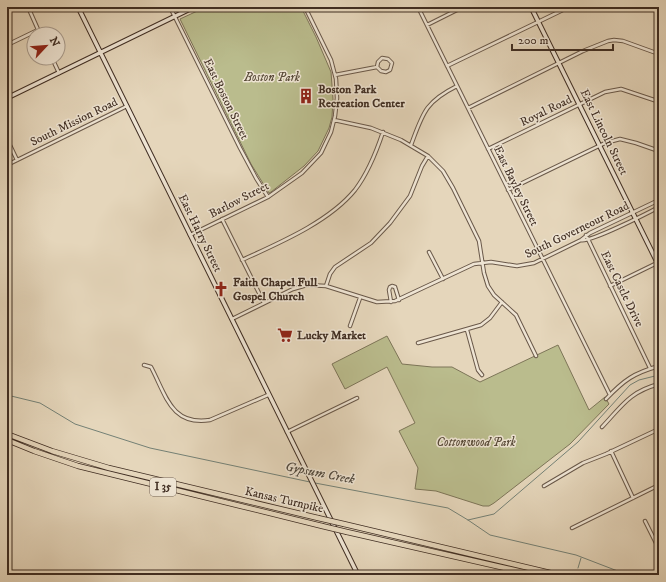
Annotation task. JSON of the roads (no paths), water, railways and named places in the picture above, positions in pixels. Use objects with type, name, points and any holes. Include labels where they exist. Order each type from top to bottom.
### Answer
[{"type":"highway","name":"Kansas Turnpike","points":[[7,434],[39,447],[86,462],[559,575]]},
{"type":"highway","name":"Kansas Turnpike","points":[[7,440],[41,454],[78,466],[347,532],[536,575]]},
{"type":"main road","name":"East Harry Street","points":[[78,7],[358,575]]},
{"type":"main road","points":[[7,98],[194,7]]},
{"type":"main road","name":"East Lincoln Street","points":[[531,7],[658,264]]},
{"type":"street","points":[[28,7],[36,26]]},
{"type":"street","name":"East Boston Street","points":[[170,7],[239,146],[268,197]]},
{"type":"street","name":"Barlow Street","points":[[190,235],[268,197],[302,173],[321,153],[331,132],[334,120],[337,98],[335,75],[331,60],[305,7]]},
{"type":"street","name":"East Bayley Street","points":[[418,7],[610,395]]},
{"type":"street","points":[[427,25],[463,7]]},
{"type":"street","points":[[447,66],[569,7]]},
{"type":"street","points":[[7,45],[26,36]]},
{"type":"street","points":[[468,108],[599,44],[614,40],[629,43],[659,54]]},
{"type":"street","points":[[382,58],[388,59],[392,63],[390,70],[386,72],[381,71],[378,66],[378,62],[382,58]]},
{"type":"street","points":[[56,66],[59,73]]},
{"type":"street","points":[[335,75],[378,66]]},
{"type":"street","points":[[411,145],[427,108],[440,95],[457,86]]},
{"type":"street","name":"Royal Road","points":[[488,149],[605,92],[621,89],[659,100]]},
{"type":"street","name":"South Mission Road","points":[[7,165],[127,106]]},
{"type":"street","points":[[334,120],[371,128],[411,145],[428,156],[443,171],[479,241],[484,273],[488,286],[494,295],[516,315],[536,356]]},
{"type":"street","points":[[242,260],[313,225],[346,199],[365,175],[383,132]]},
{"type":"street","points":[[7,139],[17,160]]},
{"type":"street","points":[[508,190],[600,146],[620,139],[659,151]]},
{"type":"street","points":[[326,286],[330,274],[335,267],[371,243],[390,223],[410,196],[422,166],[428,156]]},
{"type":"street","name":"South Governeour Road","points":[[231,319],[302,286],[326,286],[360,298],[377,302],[391,302],[399,300],[470,265],[482,262],[517,266],[530,264],[659,200]]},
{"type":"street","name":"South Governeour Road","points":[[588,240],[659,207]]},
{"type":"street","points":[[222,219],[264,303]]},
{"type":"street","name":"East Castle Drive","points":[[586,235],[650,368]]},
{"type":"street","points":[[581,240],[588,240]]},
{"type":"street","points":[[429,252],[443,279]]},
{"type":"street","points":[[610,286],[658,264]]},
{"type":"street","points":[[391,302],[389,290],[390,287],[394,286],[399,300]]},
{"type":"street","points":[[350,326],[360,298]]},
{"type":"street","points":[[418,343],[481,325],[486,322],[502,302]]},
{"type":"street","points":[[467,330],[478,370],[482,375]]},
{"type":"street","points":[[144,365],[150,367],[174,411],[189,420],[210,420],[268,395]]},
{"type":"street","points":[[606,399],[628,378],[639,372],[659,366]]},
{"type":"street","points":[[602,427],[630,396],[643,389],[659,384]]},
{"type":"street","points":[[287,432],[357,398]]},
{"type":"street","points":[[544,486],[582,463],[659,429]]},
{"type":"street","points":[[612,451],[633,498]]},
{"type":"street","points":[[572,528],[659,485]]},
{"type":"street","points":[[645,521],[658,543],[659,549]]},
{"type":"waterway","points":[[468,520],[494,514],[578,442],[630,385],[639,380],[659,375]]},
{"type":"waterway","name":"Gypsum Creek","points":[[7,395],[40,403],[75,424],[150,448],[310,482]]},
{"type":"waterway","name":"Gypsum Creek","points":[[315,483],[448,508],[490,535],[576,555],[628,575]]},
{"type":"waterway","points":[[578,568],[581,558]]},
{"type":"place","name":"Boston Park Recreation Center","points":[[306,96]]},
{"type":"place","name":"Faith Chapel Full Gospel Church","points":[[221,289]]},
{"type":"place","name":"Lucky Market","points":[[285,335]]},
{"type":"park label","name":"Boston Park","points":[[272,77]]},
{"type":"park label","name":"Cottonwood Park","points":[[476,442]]}]
